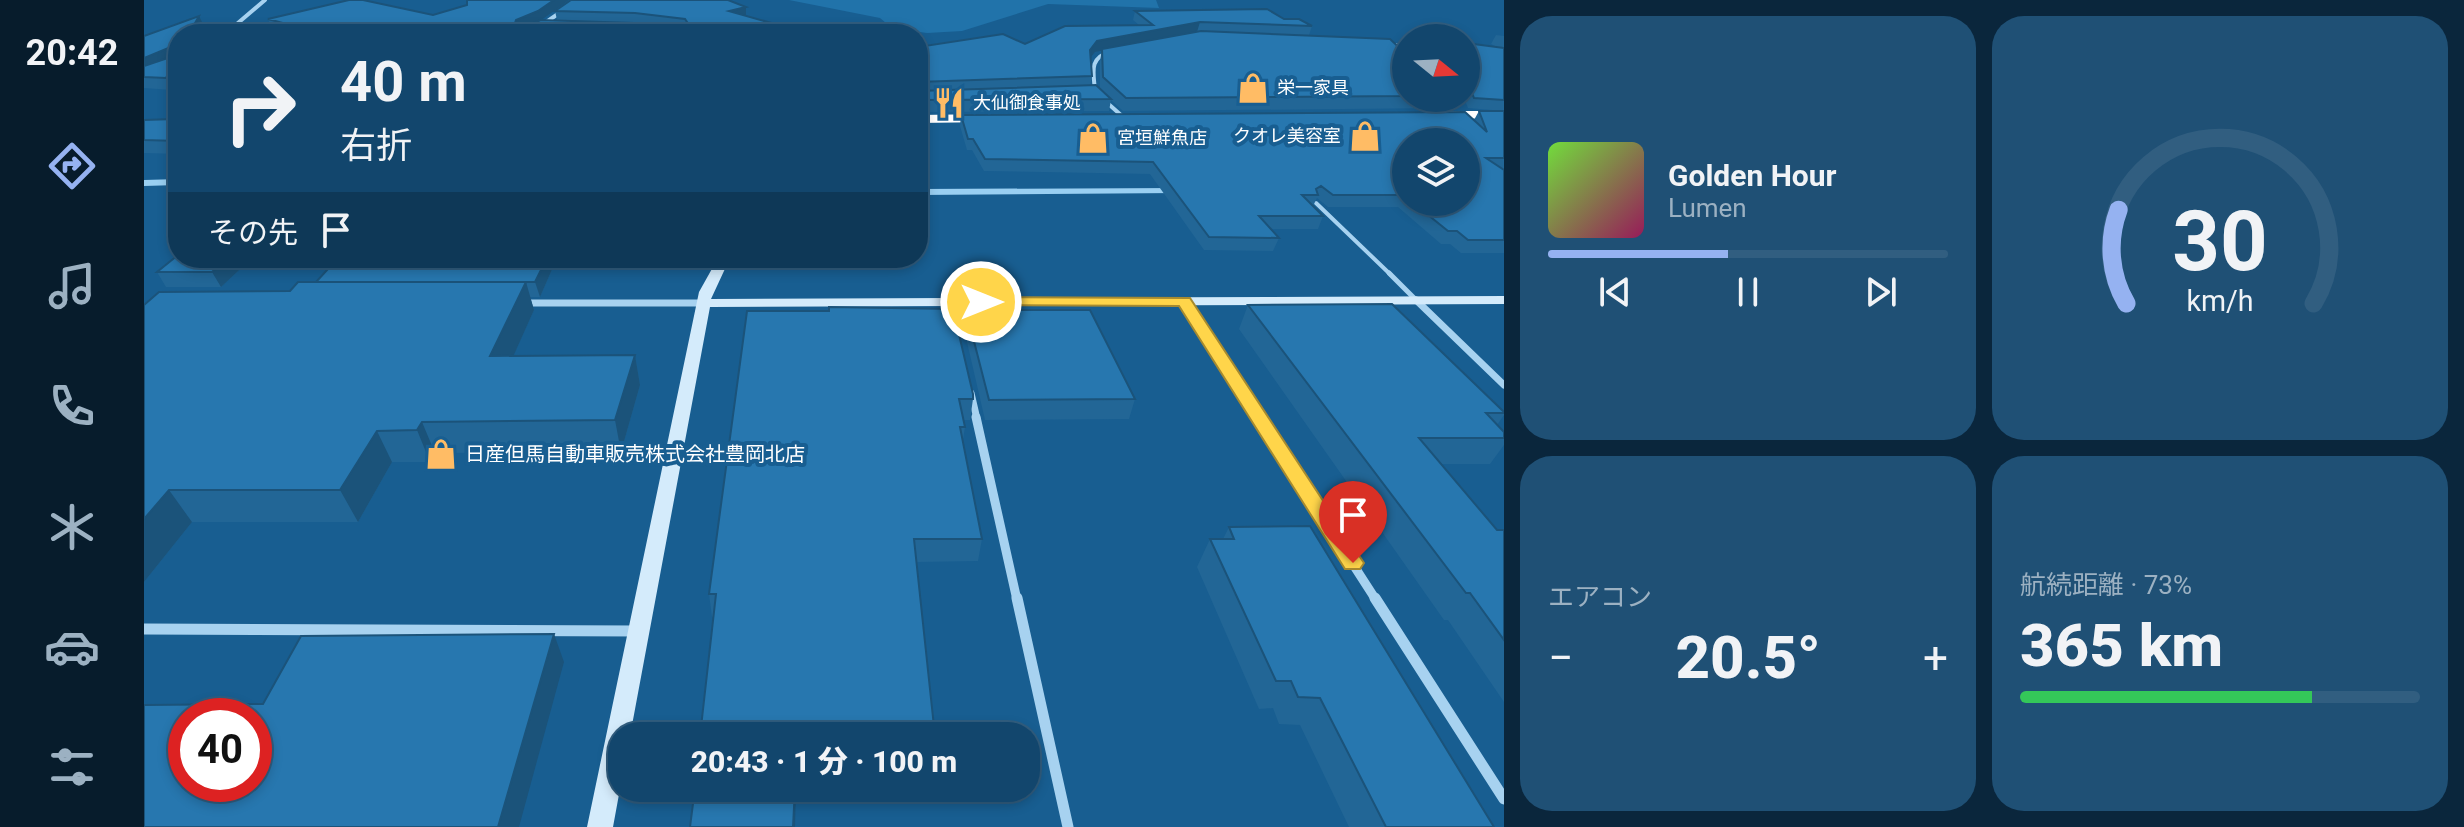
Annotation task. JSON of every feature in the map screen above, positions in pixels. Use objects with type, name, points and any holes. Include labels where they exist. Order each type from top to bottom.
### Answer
[{"type":"highway","points":[[1424,115],[1504,115]]},
{"type":"highway","points":[[1106,116],[1137,116]]},
{"type":"highway","points":[[928,119],[1012,117]]},
{"type":"street","points":[[237,24],[265,0]]},
{"type":"street","points":[[543,24],[578,0]]},
{"type":"street","points":[[1375,44],[1392,45]]},
{"type":"street","points":[[1122,48],[1097,56],[1093,62],[1095,92],[1122,116]]},
{"type":"street","points":[[1083,93],[1095,92]]},
{"type":"street","points":[[600,827],[704,303],[718,268]]},
{"type":"street","points":[[1416,300],[1504,385]]},
{"type":"street","points":[[518,303],[1504,300]]},
{"type":"street","points":[[1184,301],[1504,799]]},
{"type":"street","points":[[951,302],[955,317]]},
{"type":"street","points":[[969,379],[1068,827]]},
{"type":"street","points":[[144,629],[639,631]]},
{"type":"lane","points":[[1316,203],[1416,300]]},
{"type":"shaded area","points":[[789,0],[1156,0],[1159,8],[1048,4],[962,31],[928,33],[928,24],[887,24],[880,18]]},
{"type":"building","points":[[349,0],[363,0],[433,15],[467,5],[467,0],[554,0],[516,20],[515,24],[286,24],[268,19]]},
{"type":"building","points":[[571,0],[728,0],[746,7],[729,11],[775,24],[688,24],[685,19],[635,13],[555,11]]},
{"type":"building","points":[[1267,9],[1284,19],[1299,19],[1312,26],[1200,22],[1097,41],[1090,50],[1092,76],[928,82],[928,45],[1003,34],[1025,44],[1065,26],[1153,25],[1135,11]]},
{"type":"building","points":[[199,16],[195,24],[177,24]]},
{"type":"building","points":[[541,20],[642,24],[530,24]]},
{"type":"building","points":[[168,27],[168,48],[144,58],[144,36]]},
{"type":"building","points":[[1201,31],[1390,39],[1392,96],[1126,98],[1103,77],[1102,49]]},
{"type":"building","points":[[1480,45],[1504,48],[1504,100],[1480,98]]},
{"type":"building","points":[[168,58],[168,74],[166,78],[144,77],[144,66]]},
{"type":"building","points":[[1096,85],[1111,99],[928,100],[928,91]]},
{"type":"building","points":[[1480,111],[1504,111],[1504,158],[1486,158],[1504,170],[1504,240],[1468,240],[1457,231],[1448,231],[1429,216],[1480,216],[1480,128],[1392,128],[1392,195],[1333,195],[1321,186],[1316,189],[1318,195],[1302,195],[1323,216],[1259,216],[1279,238],[1209,237],[1153,162],[985,159],[973,139],[968,139],[961,115],[1465,112],[1487,132]]},
{"type":"building","points":[[168,119],[168,141],[144,140],[144,120]]},
{"type":"building","points":[[168,263],[168,268],[216,268],[212,272],[157,272]]},
{"type":"building","points":[[329,268],[542,268],[535,282],[316,282]]},
{"type":"building","points":[[298,282],[526,282],[490,356],[635,355],[615,420],[422,422],[417,430],[377,431],[340,490],[169,490],[144,519],[144,305],[159,292],[290,291]]},
{"type":"building","points":[[1392,304],[1504,412],[1486,413],[1504,432],[1504,438],[1419,438],[1497,530],[1504,530],[1504,640],[1248,305]]},
{"type":"building","points":[[829,307],[953,309],[973,394],[973,399],[959,399],[965,427],[960,427],[982,539],[914,539],[934,722],[702,722],[716,594],[709,594],[747,311],[829,311]]},
{"type":"building","points":[[966,310],[1090,310],[1135,399],[989,400]]},
{"type":"building","points":[[1310,526],[1494,827],[1386,827],[1320,698],[1298,697],[1291,681],[1276,681],[1210,539],[1234,539],[1229,527]]},
{"type":"building","points":[[554,634],[498,827],[144,827],[144,705],[168,705],[168,802],[272,802],[272,698],[266,698],[301,636]]},
{"type":"building","points":[[693,802],[794,802],[793,827],[690,827]]},
{"type":"waterway","points":[[144,183],[168,182]]},
{"type":"waterway","points":[[928,192],[1178,190]]},
{"type":"place","name":"栄一家具","points":[[1253,88]]},
{"type":"place","name":"大仙御食事処","points":[[949,103]]},
{"type":"place","name":"クオレ美容室","points":[[1365,136]]},
{"type":"place","name":"宮垣鮮魚店","points":[[1093,138]]},
{"type":"place","name":"日産但馬自動車販売株式会社豊岡北店","points":[[441,454]]},
{"type":"route","points":[[981,302],[1184,301],[1353,563]]}]
